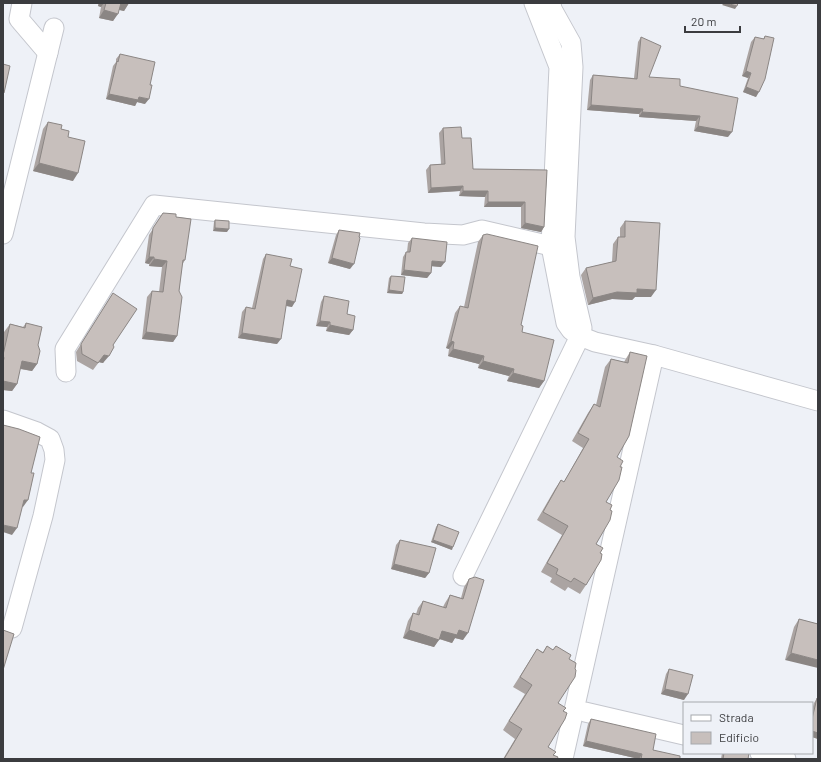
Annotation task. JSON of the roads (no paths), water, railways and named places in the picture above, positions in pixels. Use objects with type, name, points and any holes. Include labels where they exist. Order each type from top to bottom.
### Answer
[{"type":"street","points":[[22,3],[19,19],[48,53]]},
{"type":"street","points":[[534,3],[559,67],[551,246],[566,323],[571,330],[580,336],[606,345],[654,355],[818,401]]},
{"type":"street","points":[[463,576],[580,336],[582,328],[570,277],[565,237],[573,67],[571,43],[550,3]]},
{"type":"street","points":[[3,234],[54,28]]},
{"type":"street","points":[[66,372],[65,349],[154,205],[424,234],[463,235],[482,230],[551,246]]},
{"type":"street","points":[[562,759],[654,355]]},
{"type":"street","points":[[3,420],[37,432],[50,439],[54,450],[55,460],[43,516],[12,628]]},
{"type":"street","points":[[585,712],[683,735]]},
{"type":"street","points":[[764,754],[786,759]]}]
